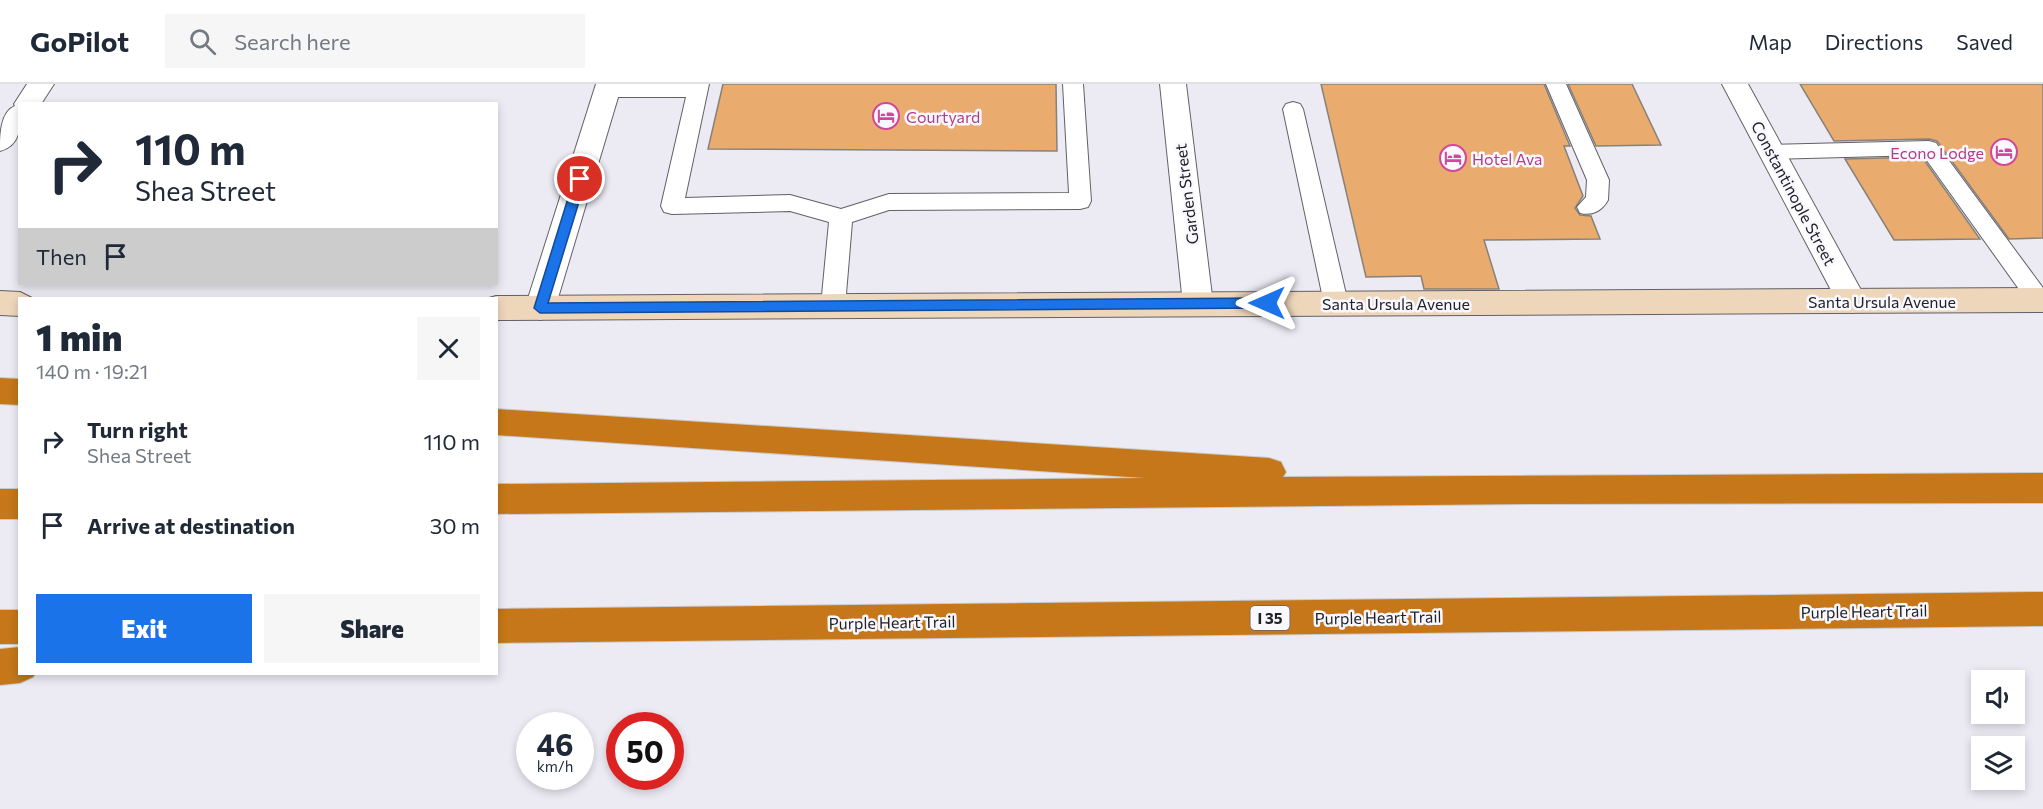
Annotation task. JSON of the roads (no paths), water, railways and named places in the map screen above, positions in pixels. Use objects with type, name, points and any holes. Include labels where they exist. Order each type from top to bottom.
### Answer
[{"type":"highway","points":[[0,391],[18,392]]},
{"type":"highway","points":[[498,422],[1531,489]]},
{"type":"highway","points":[[498,499],[1531,489],[2043,488]]},
{"type":"highway","points":[[0,504],[18,504]]},
{"type":"highway","name":"Purple Heart Trail","points":[[498,626],[2043,609]]},
{"type":"highway","points":[[498,631],[571,626]]},
{"type":"highway","points":[[0,627],[18,627]]},
{"type":"highway","points":[[0,667],[18,665]]},
{"type":"main road","name":"Santa Ursula Avenue","points":[[498,308],[2041,300]]},
{"type":"main road","points":[[0,303],[18,304]]},
{"type":"street","points":[[28,102],[41,84]]},
{"type":"street","name":"Garden Street","points":[[1173,84],[1198,304]]},
{"type":"street","name":"Constantinople Street","points":[[1735,84],[1852,301]]},
{"type":"street","points":[[540,308],[608,87]]},
{"type":"street","points":[[0,142],[18,117]]},
{"type":"lane","points":[[608,87],[698,87],[672,206],[790,203],[841,217],[889,202],[1080,201],[1073,84]]},
{"type":"lane","points":[[1556,84],[1598,180],[1597,200],[1588,207]]},
{"type":"lane","points":[[1293,108],[1336,303]]},
{"type":"lane","points":[[1772,152],[1929,148],[2041,300]]},
{"type":"lane","points":[[833,306],[841,217]]},
{"type":"place","name":"Courtyard","points":[[886,116]]},
{"type":"place","name":"Econo Lodge","points":[[2004,152]]},
{"type":"place","name":"Hotel Ava","points":[[1453,158]]}]
